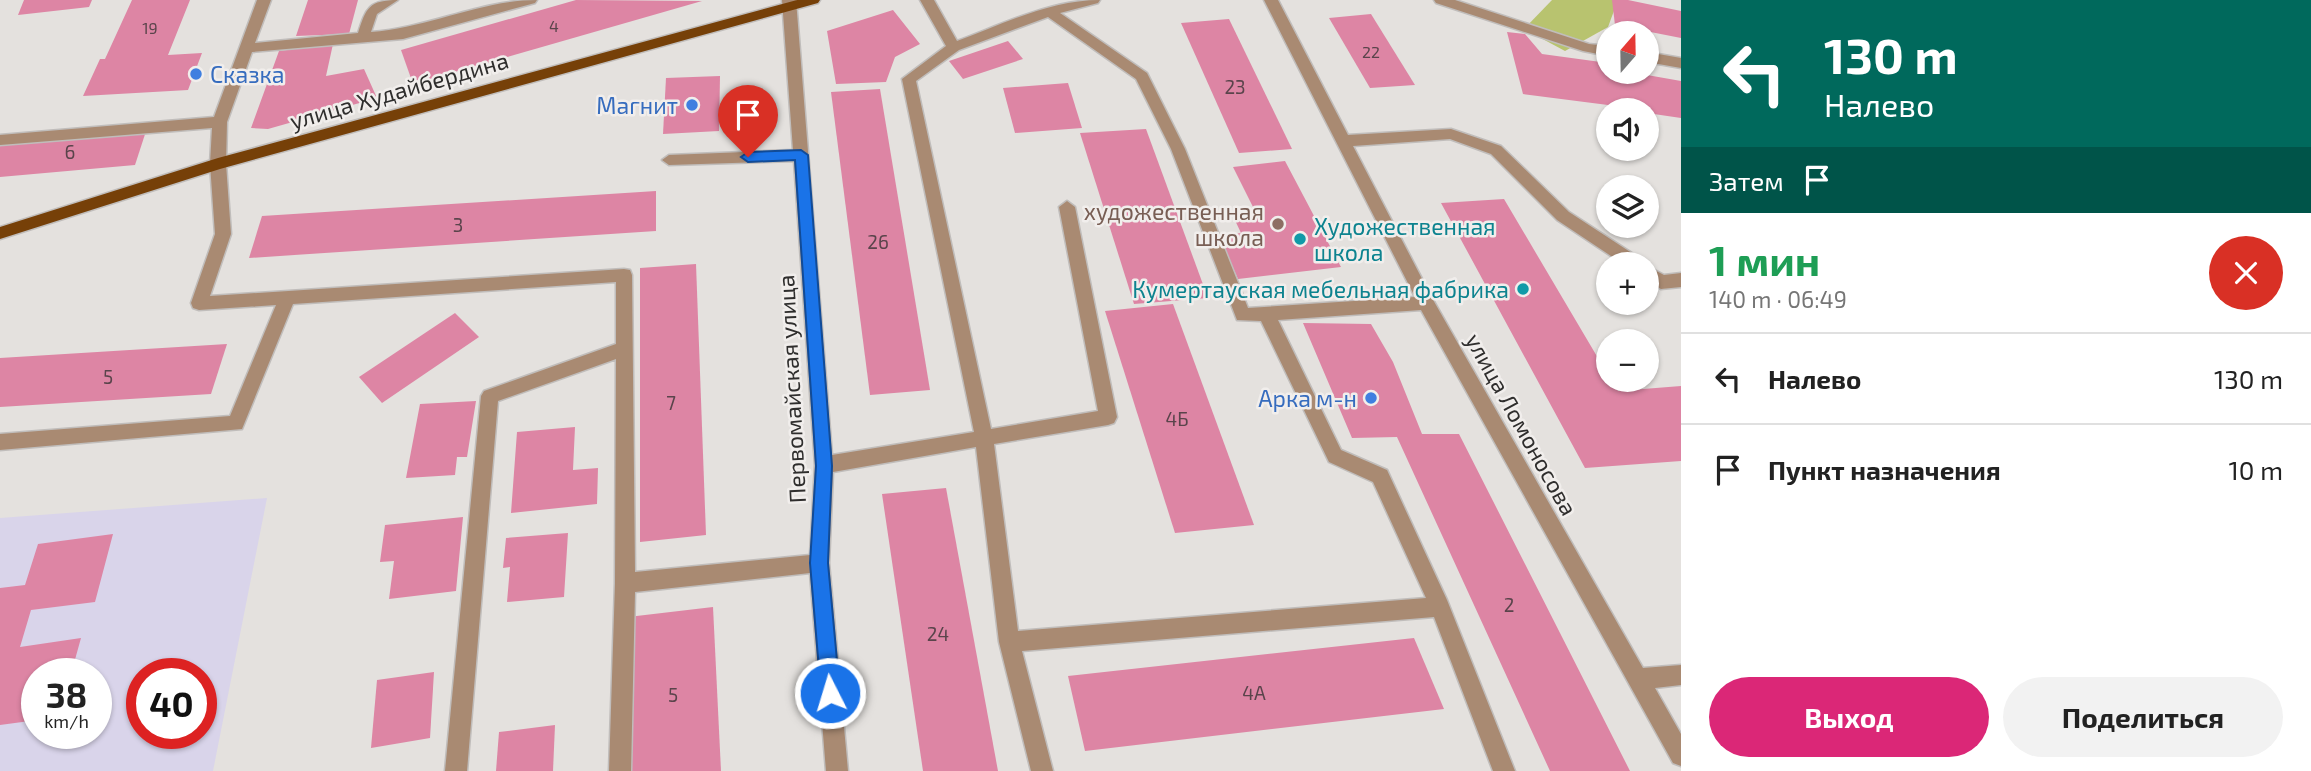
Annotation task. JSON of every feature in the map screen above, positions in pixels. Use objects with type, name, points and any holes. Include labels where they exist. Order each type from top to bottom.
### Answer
[{"type":"main road","name":"улица Худайбердина","points":[[0,233],[218,164],[789,2],[813,0]]},
{"type":"street","points":[[264,0],[220,122],[218,164],[223,234],[199,303],[624,275],[625,583],[620,771]]},
{"type":"street","points":[[363,37],[371,12],[391,0]]},
{"type":"street","points":[[247,48],[403,34],[530,0]]},
{"type":"street","points":[[927,0],[954,47]]},
{"type":"street","points":[[1042,771],[1009,642],[984,438],[909,79],[954,47],[1049,12],[1093,0]]},
{"type":"street","name":"улица Ломоносова","points":[[1271,0],[1426,303],[1681,755]]},
{"type":"street","points":[[1441,0],[1596,49]]},
{"type":"street","name":"Первомайская улица","points":[[789,2],[824,466],[819,563],[837,771]]},
{"type":"street","points":[[1049,12],[1142,76],[1178,149],[1243,314],[1426,303]]},
{"type":"street","points":[[1659,59],[1681,63]]},
{"type":"street","points":[[0,140],[220,122]]},
{"type":"street","points":[[1343,141],[1451,134],[1496,150],[1563,216],[1617,252]]},
{"type":"street","points":[[669,160],[801,155]]},
{"type":"street","points":[[824,466],[1108,417],[1067,207]]},
{"type":"street","points":[[1659,281],[1681,280]]},
{"type":"street","points":[[0,442],[236,423],[287,297]]},
{"type":"street","points":[[1266,313],[1335,456],[1380,476],[1440,607],[1504,771]]},
{"type":"street","points":[[456,771],[490,396],[625,348]]},
{"type":"street","points":[[625,583],[819,563]]},
{"type":"street","points":[[1009,642],[1440,607]]},
{"type":"street","points":[[1637,679],[1681,675]]},
{"type":"shaded area","points":[[267,498],[213,771],[0,771],[0,518]]},
{"type":"green space","points":[[1552,0],[1618,0],[1610,21],[1596,21],[1596,34],[1565,51],[1524,29]]},
{"type":"building","points":[[24,0],[92,0],[89,7],[18,15]]},
{"type":"building","points":[[132,0],[190,0],[168,55],[202,53],[188,90],[83,96],[100,59],[105,59]]},
{"type":"building","points":[[308,0],[358,0],[349,34],[296,36]]},
{"type":"building","points":[[576,0],[702,1],[413,84],[401,50]]},
{"type":"building","points":[[1612,0],[1628,0],[1681,11],[1681,38],[1659,34],[1659,21],[1615,21]]},
{"type":"building","points":[[893,10],[920,44],[895,57],[886,82],[836,84],[827,31]]},
{"type":"building","points":[[1371,14],[1415,85],[1370,88],[1329,18]]},
{"type":"building","points":[[1229,19],[1292,149],[1239,153],[1181,23]]},
{"type":"building","points":[[1507,32],[1525,34],[1542,54],[1596,61],[1596,84],[1659,84],[1659,77],[1681,81],[1681,118],[1659,115],[1659,98],[1596,98],[1596,103],[1523,94]]},
{"type":"building","points":[[1008,41],[1023,59],[963,79],[949,61]]},
{"type":"building","points":[[333,44],[326,76],[364,69],[377,98],[268,129],[251,128],[279,51]]},
{"type":"building","name":"Магнит","points":[[720,76],[719,131],[663,134],[666,78]]},
{"type":"building","points":[[1068,83],[1082,128],[1015,133],[1003,88]]},
{"type":"building","points":[[880,89],[930,390],[870,395],[831,92]]},
{"type":"building","points":[[148,125],[135,165],[0,177],[0,138]]},
{"type":"building","points":[[1146,129],[1208,298],[1134,304],[1080,133]]},
{"type":"building","name":"художественная школа","points":[[1285,161],[1341,267],[1238,279],[1219,236],[1241,233],[1233,216],[1256,213],[1233,167]]},
{"type":"building","points":[[656,191],[656,231],[249,258],[262,216]]},
{"type":"building","name":"Кумертауская мебельная фабрика","points":[[1504,199],[1596,355],[1596,392],[1659,392],[1659,388],[1681,386],[1681,461],[1585,468],[1441,203]]},
{"type":"building","points":[[696,264],[706,535],[640,542],[640,268]]},
{"type":"building","points":[[1173,304],[1254,525],[1175,533],[1105,311]]},
{"type":"building","points":[[455,313],[479,337],[382,403],[359,377]]},
{"type":"building","points":[[1303,323],[1371,324],[1393,362],[1422,434],[1459,434],[1630,771],[1550,771],[1397,437],[1352,438]]},
{"type":"building","points":[[227,344],[211,394],[0,407],[0,358]]},
{"type":"building","points":[[476,401],[467,457],[457,457],[455,475],[406,478],[420,404]]},
{"type":"building","points":[[575,427],[573,470],[598,468],[597,504],[511,513],[517,432]]},
{"type":"building","points":[[946,488],[998,771],[923,771],[882,494]]},
{"type":"building","points":[[463,517],[456,591],[389,599],[394,561],[380,562],[385,525]]},
{"type":"building","points":[[568,533],[564,597],[507,602],[510,567],[503,568],[506,538]]},
{"type":"building","points":[[113,534],[95,602],[31,610],[20,647],[81,638],[75,658],[21,658],[21,722],[0,725],[0,588],[25,585],[38,544]]},
{"type":"building","points":[[713,607],[721,771],[629,771],[628,617]]},
{"type":"building","points":[[1414,638],[1444,709],[1085,751],[1068,676]]},
{"type":"building","points":[[434,672],[430,738],[371,748],[377,680]]},
{"type":"building","points":[[555,725],[553,771],[496,771],[499,732]]},
{"type":"place","name":"Сказка","points":[[196,74]]},
{"type":"place","name":"Магнит","points":[[692,105]]},
{"type":"place","name":"художественная школа","points":[[1278,224]]},
{"type":"place","name":"Художественная школа","points":[[1300,239]]},
{"type":"place","name":"Кумертауская мебельная фабрика","points":[[1523,289]]},
{"type":"place","name":"Арка м-н","points":[[1371,398]]},
{"type":"route","points":[[748,157],[801,155],[824,466],[819,563],[830,693]]}]
